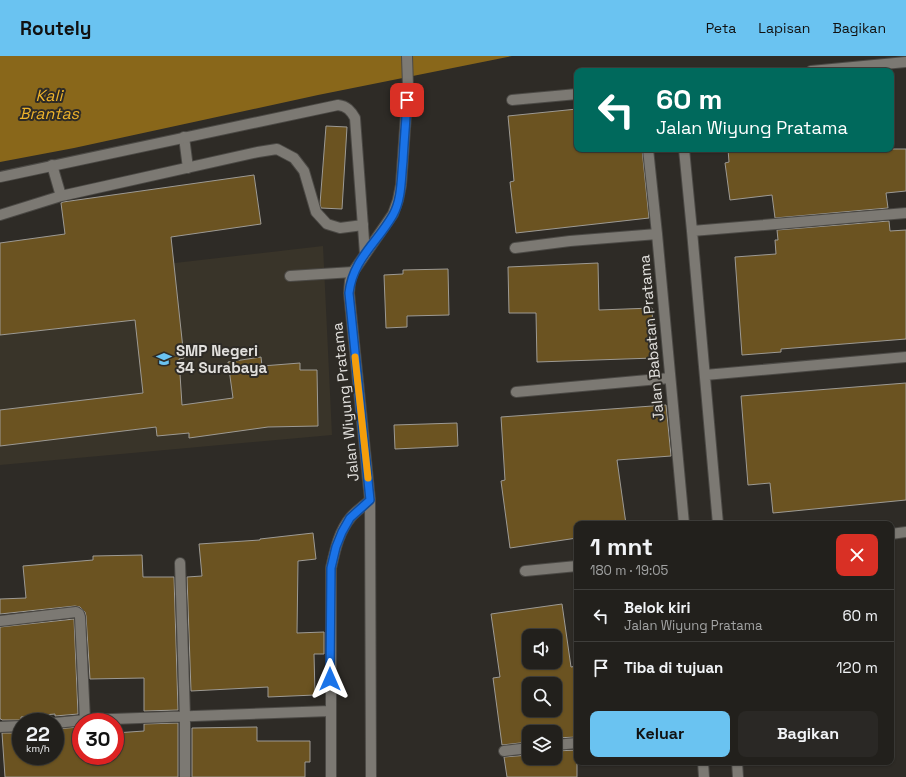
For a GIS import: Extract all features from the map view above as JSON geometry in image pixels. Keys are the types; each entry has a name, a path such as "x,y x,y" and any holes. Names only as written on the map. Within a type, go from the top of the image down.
{"street":[{"name":"Jalan Wiyung Pratama","path":"371,777 370,500 349,293 350,281 353,272 393,214 398,200 401,185 408,86 407,56"},
{"path":"843,68 906,62"},
{"path":"512,100 574,94"},
{"path":"0,177 184,137 343,105 355,118 364,254"},
{"path":"184,137 188,168"},
{"path":"0,215 61,196 277,149 294,158 304,171 316,212 327,224 340,228 363,226"},
{"name":"Jalan Babatan Pratama","path":"648,152 684,521"},
{"path":"684,152 718,521"},
{"path":"52,165 61,196"},
{"path":"692,231 906,213"},
{"path":"515,248 570,241 657,234"},
{"path":"290,276 353,272"},
{"path":"705,375 906,357"},
{"path":"516,392 670,378"},
{"path":"331,777 331,568 336,547 350,518 370,500"},
{"path":"894,534 906,532"},
{"path":"180,563 185,717 185,777"},
{"path":"525,571 574,566"},
{"path":"0,621 76,612 79,614 85,713"},
{"path":"124,719 330,711"},
{"path":"0,727 12,726"},
{"path":"562,744 574,742"},
{"path":"504,751 522,749"},
{"path":"703,765 704,777"},
{"path":"737,765 738,777"}],"shaded area":[{"name":"SMP Negeri 34 Surabaya","path":"323,246 332,435 0,465 0,283"}],"water":[{"name":"Kali Brantas","path":"0,56 512,56 318,95 74,148 0,162"}],"building":[{"path":"574,109 574,152 642,152 649,218 516,233 510,182 514,181 508,116"},
{"path":"326,126 347,127 342,209 321,208 320,204"},
{"path":"894,149 906,149 906,191 886,193 888,208 775,218 772,195 730,200 725,163 729,162 728,152 894,152"},
{"path":"254,175 261,224 171,237 184,358 179,359 182,405 233,398 228,362 261,357 262,366 300,363 300,370 317,370 318,426 268,427 189,438 189,433 157,436 156,427 0,446 0,410 143,393 135,320 0,335 0,243 65,234 61,203 63,202"},
{"path":"889,221 890,231 906,230 906,339 781,349 781,352 742,355 735,257 776,254 775,240 778,240 777,230"},
{"path":"598,263 599,310 652,308 654,358 537,362 536,313 509,313 508,267"},
{"path":"448,269 449,315 407,316 407,327 386,328 384,275 403,274 403,270"},
{"path":"906,383 906,500 773,513 770,483 748,485 741,396"},
{"path":"666,405 671,456 617,460 626,521 574,521 574,538 510,548 501,481 505,480 501,417"},
{"path":"457,423 458,446 395,449 394,425"},
{"path":"313,533 316,559 298,561 297,633 324,632 324,654 314,654 315,695 268,697 268,687 191,691 187,577 202,576 199,544 260,540"},
{"path":"142,555 143,577 174,577 178,710 144,711 144,678 90,679 86,616 85,612 80,607 75,606 0,614 0,599 26,598 23,566 93,560 93,556"},
{"path":"562,604 571,667 574,666 574,737 562,738 562,725 522,725 522,743 502,745 493,678 500,677 491,614"},
{"path":"74,619 78,713 64,715 64,713 12,713 12,720 0,719 0,627"},
{"path":"178,723 178,777 5,777 2,733 12,733 12,765 64,765 64,728 72,728 72,765 124,765 124,732 144,731 144,724"},
{"path":"257,727 257,741 310,741 310,762 305,762 305,777 192,777 192,728"},
{"path":"574,750 574,765 577,765 577,777 507,777 504,757 522,756 522,765 562,765 562,751"}],"slow traffic":[{"path":"355,357 368,478"}],"place":[{"name":"SMP Negeri 34 Surabaya","path":"164,359"}],"route":[{"path":"330,679 331,568 336,547 350,518 370,500 349,293 350,281 353,272 364,254 393,214 398,200 401,185 407,100"}]}
